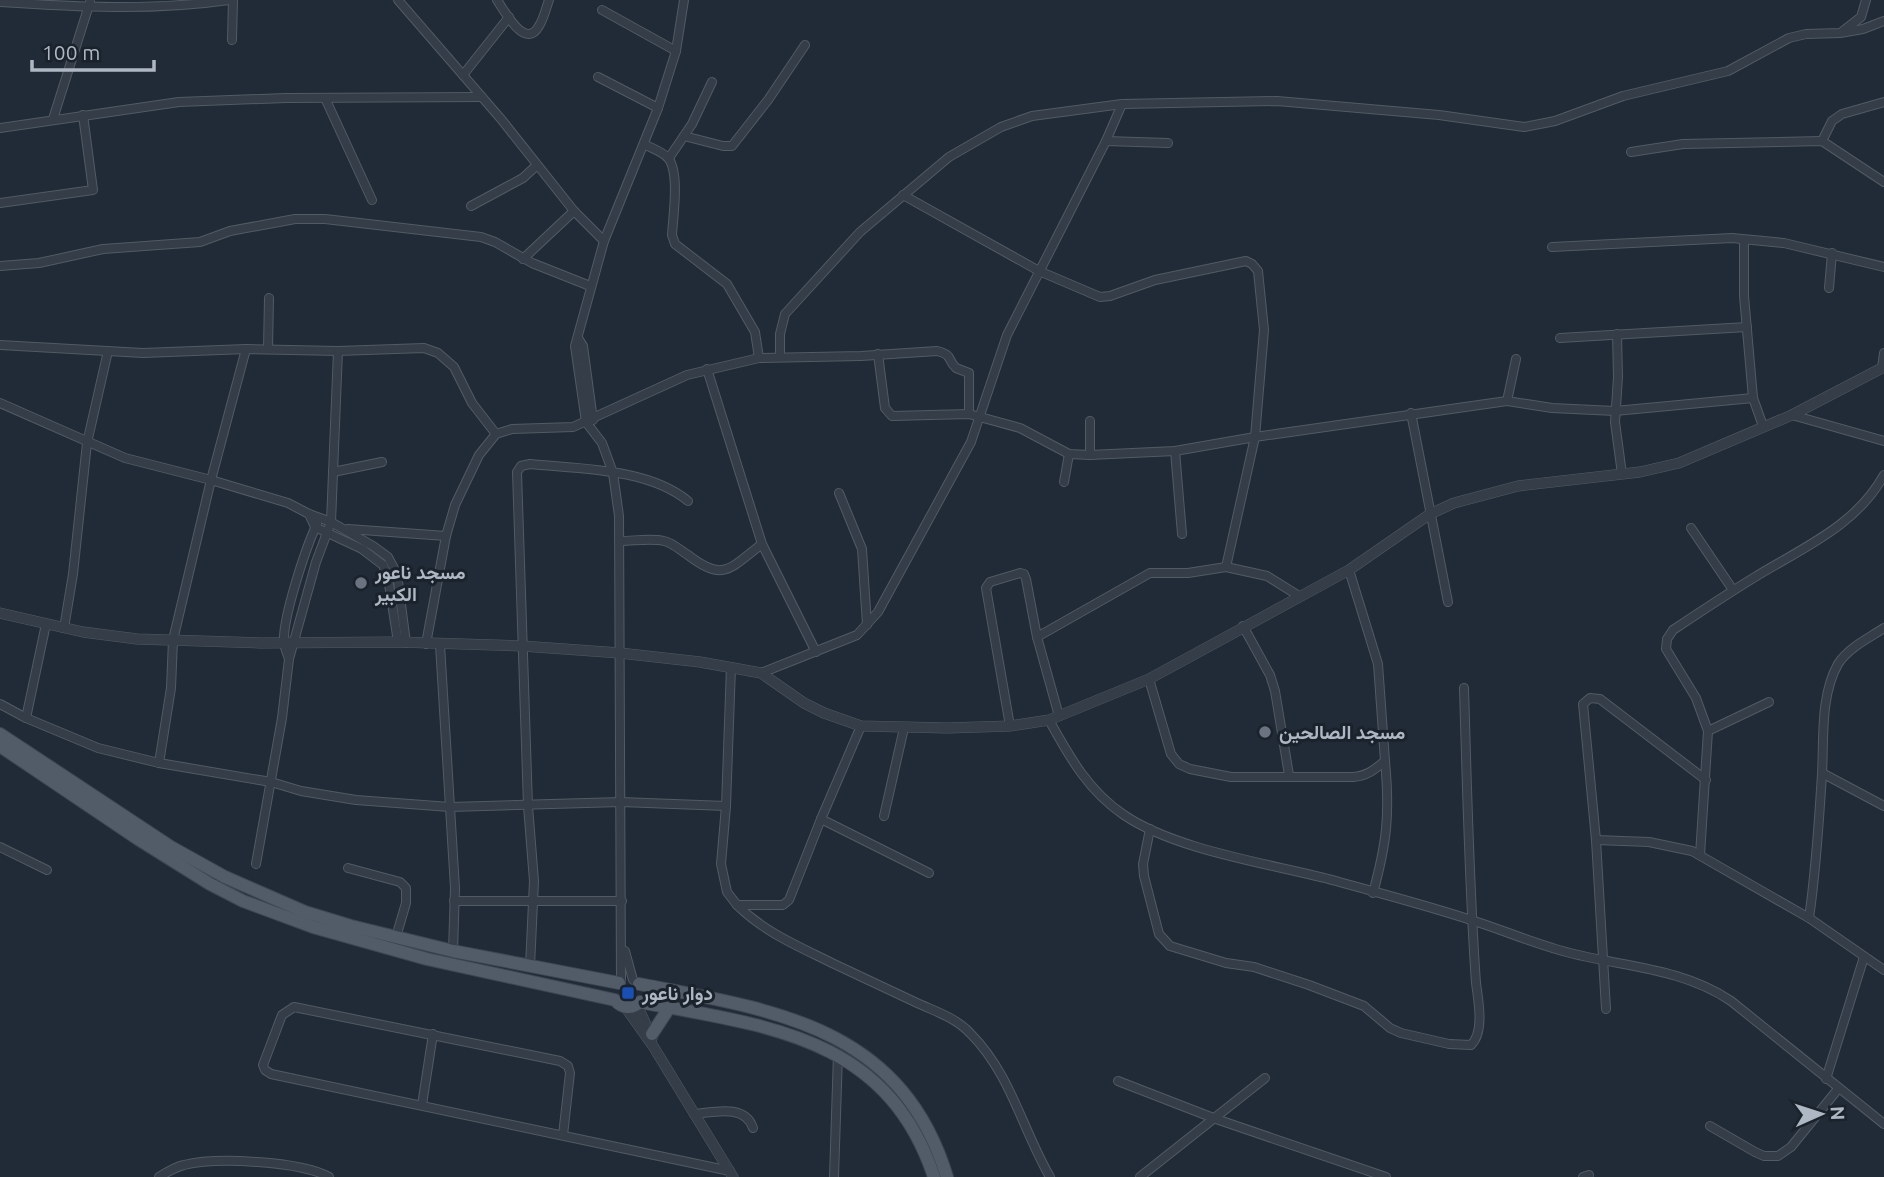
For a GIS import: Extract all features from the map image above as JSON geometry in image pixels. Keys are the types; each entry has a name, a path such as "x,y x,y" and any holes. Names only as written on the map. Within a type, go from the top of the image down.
{"main road":[{"path":"0,734 172,847 225,877 305,912 453,951 742,1004 819,1028 851,1046 886,1074 915,1108 937,1149 947,1177"},
{"path":"0,746 210,884 243,901 313,927 427,959 629,1004 669,1008 772,1028 838,1054 865,1074 893,1104 917,1137 934,1177"},
{"path":"628,982 614,991 629,1004"},
{"path":"628,982 642,997 629,1004"},
{"path":"652,1040 669,1008"}],"street":[{"path":"0,2 90,3 155,8 231,0 232,40"},
{"path":"398,0 482,97 574,211 604,241"},
{"path":"497,0 520,32 533,33 540,26 549,0"},
{"path":"628,982 622,941 621,541 613,473 590,420 575,346 604,241 658,108 676,51 684,0"},
{"path":"1840,33 1861,17 1866,0"},
{"path":"53,119 90,3"},
{"path":"602,10 676,51"},
{"path":"463,75 509,17"},
{"path":"780,357 781,327 789,309 860,232 949,157 1001,128 1032,116 1122,104 1277,102 1418,113 1524,127 1555,121 1623,96 1728,71 1789,38 1863,29 1884,20"},
{"path":"684,136 726,147 732,146 805,46"},
{"path":"598,77 658,108"},
{"path":"668,158 699,111 712,82"},
{"path":"0,128 179,102 482,97"},
{"path":"326,98 372,200"},
{"path":"1822,141 1832,121 1842,114 1884,102"},
{"path":"761,673 857,635 878,612 971,442 1007,335 1106,141 1122,104"},
{"path":"0,203 93,190 83,115"},
{"path":"1106,141 1168,143"},
{"path":"1631,152 1683,144 1822,141 1884,182"},
{"path":"644,144 668,158 675,178 673,240 684,253 727,284 755,332 759,358"},
{"path":"471,206 523,178 537,165"},
{"path":"902,195 1039,271 1100,297 1180,274 1246,261 1252,264 1258,271 1264,330 1255,437 1226,568"},
{"path":"523,258 574,211"},
{"path":"0,265 38,263 103,249 200,242 277,221 309,219 481,237 590,286"},
{"path":"1552,247 1716,238 1784,243 1884,267"},
{"path":"1744,240 1744,296 1753,398 1763,426"},
{"path":"1829,288 1832,253"},
{"path":"268,349 269,298"},
{"path":"1560,338 1747,327"},
{"path":"1617,334 1615,411 1622,474"},
{"path":"0,345 169,352 246,349 338,351 415,347 438,353 454,367 472,403 496,434"},
{"path":"159,763 172,688 173,640 246,349"},
{"path":"64,628 75,562 87,443 108,351"},
{"path":"290,642 331,522 338,351"},
{"path":"426,644 446,536 462,489 485,446 496,434 512,429 564,429 590,420 668,383 707,369 759,358 780,357 937,351 946,353 956,368 968,373 969,414"},
{"path":"0,613 111,637 522,646 620,653 761,673 804,703 861,726 1010,726 1049,720 1149,679 1349,570 1430,514 1454,503 1498,490 1660,469 1679,463 1792,415 1883,367 1884,353"},
{"path":"878,354 887,412 892,416 969,414 1020,429 1069,454 1175,451 1412,413 1507,401 1552,408 1615,411 1753,398"},
{"path":"1507,401 1516,359"},
{"path":"707,369 762,544 816,652"},
{"path":"0,403 125,458 276,499 331,522 383,552 395,567 400,589 402,643"},
{"path":"1412,413 1448,602"},
{"path":"1792,415 1884,441"},
{"path":"1090,421 1090,455"},
{"path":"1175,451 1182,534"},
{"path":"1064,482 1069,454"},
{"path":"334,472 382,462"},
{"path":"530,966 534,881 528,806 516,486 519,468 530,464 613,473 666,485 688,501"},
{"path":"1700,855 1708,732 1696,698 1665,649 1667,639 1673,630 1732,590 1842,525 1865,505 1884,475"},
{"path":"838,493 862,549 867,625"},
{"path":"256,864 289,659 295,589 315,527 320,517 331,508"},
{"path":"309,514 315,527 362,549 383,565 402,643"},
{"path":"342,528 446,536"},
{"path":"1691,528 1732,590"},
{"path":"621,541 664,541 676,546 703,567 720,572 762,544"},
{"path":"1037,637 1150,572 1188,573 1226,568 1267,576 1299,596"},
{"path":"1349,570 1378,664 1388,827 1373,893"},
{"path":"1010,726 991,622 987,584 1020,573 1024,574 1037,637 1059,716"},
{"path":"26,718 46,624"},
{"path":"1243,626 1272,683 1289,775"},
{"path":"1809,918 1825,714 1834,674 1839,662 1849,652 1884,628"},
{"path":"440,645 454,901 453,951"},
{"path":"730,667 722,874 727,892 751,919 785,941 945,1016 970,1032 1009,1086 1050,1177"},
{"path":"1149,679 1171,754 1179,764 1190,769 1231,777 1363,776 1385,761"},
{"path":"1150,829 1143,864 1144,876 1159,934 1170,946 1226,964 1254,967 1364,1006 1390,1028 1401,1033 1462,1046 1471,1045 1475,1041 1478,1017 1464,688"},
{"path":"1606,1009 1596,840 1581,708 1590,698 1600,699 1706,780"},
{"path":"1708,732 1769,702"},
{"path":"0,704 82,742 159,763 356,800 450,807 621,802 726,806"},
{"path":"1049,720 1088,783 1122,814 1150,829 1205,848 1472,920 1560,951 1672,974 1706,986 1731,1001 1884,1125"},
{"path":"737,905 787,903 861,726"},
{"path":"884,816 904,728"},
{"path":"1822,774 1884,806"},
{"path":"821,819 929,873"},
{"path":"1596,840 1685,848 1809,918 1884,970"},
{"path":"0,848 47,870"},
{"path":"348,868 400,882 406,888 406,903 396,937"},
{"path":"454,901 622,901"},
{"path":"1826,1079 1864,957"},
{"path":"629,1004 732,1174"},
{"path":"564,1135 570,1073 568,1066 560,1061 294,1007 282,1015 263,1065 271,1074 564,1135 732,1174"},
{"path":"422,1105 433,1034"},
{"path":"834,1177 838,1054"},
{"path":"1140,1177 1151,1174 1265,1078"},
{"path":"1118,1082 1385,1177"},
{"path":"1710,1126 1764,1156 1778,1156 1791,1147 1838,1089"},
{"path":"694,1114 733,1111 750,1119 753,1128"},
{"path":"159,1177 180,1165 223,1161 303,1168 329,1177"}],"place":[{"name":"مسجد ناعور الكبير","path":"361,583"},
{"name":"مسجد الصالحين","path":"1265,732"},
{"name":"دوار ناعور","path":"628,993"}]}
